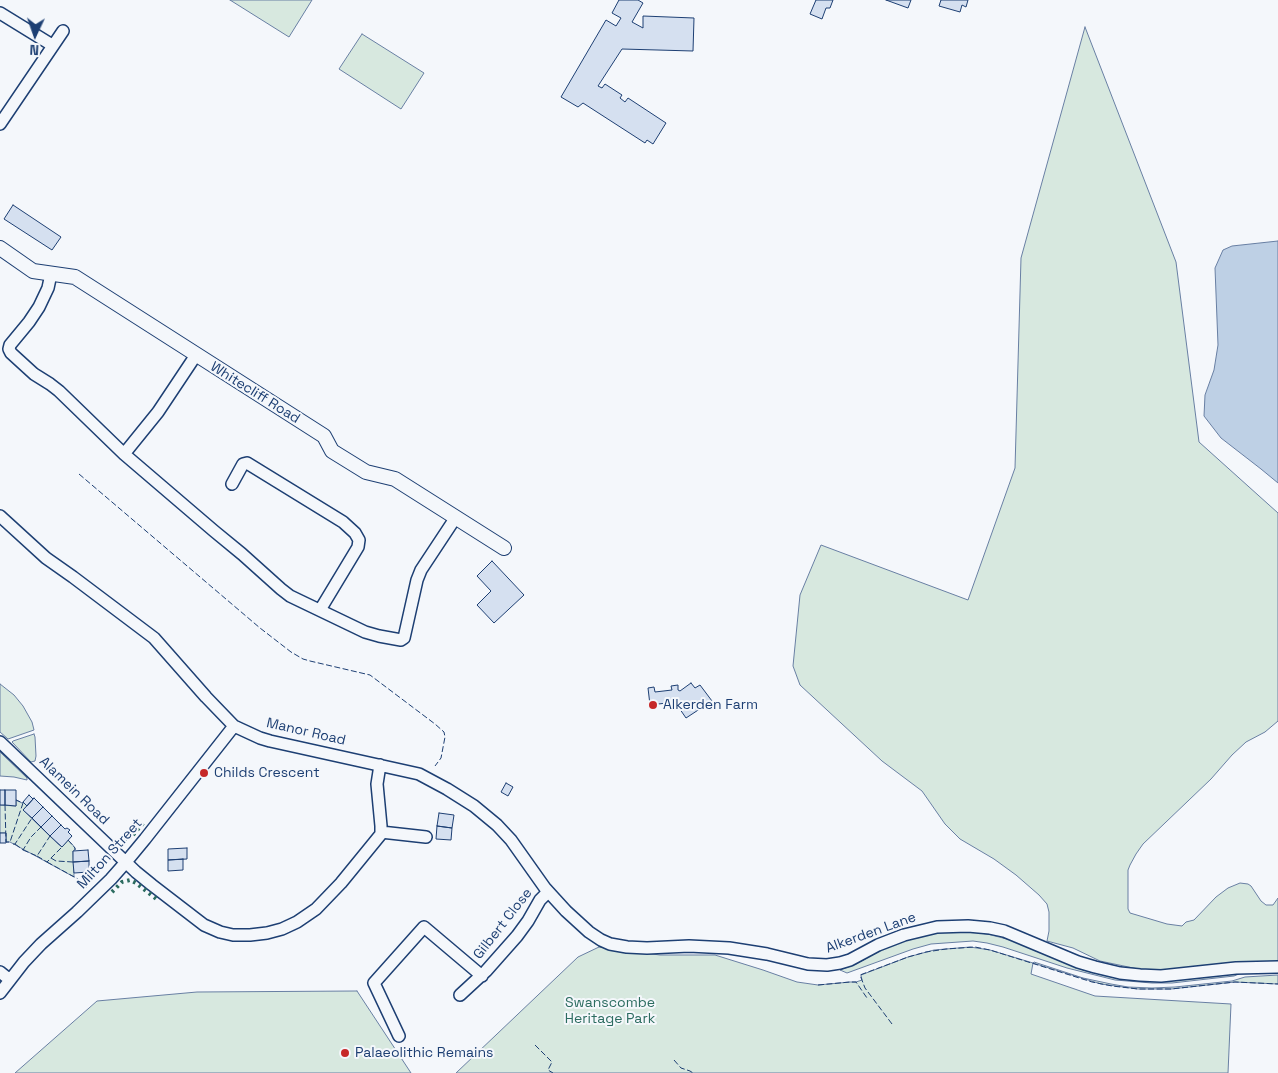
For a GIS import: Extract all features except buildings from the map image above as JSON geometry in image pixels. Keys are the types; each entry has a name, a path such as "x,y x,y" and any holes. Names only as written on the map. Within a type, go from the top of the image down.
{"street":[{"path":"0,13 52,45"},
{"path":"0,124 63,31"},
{"name":"Whitecliff Road","path":"0,248 33,271 75,277 324,436 332,451 366,472 395,479 504,548"},
{"path":"52,274 44,298 29,322 10,345 10,351 13,356 34,374 59,391 124,454 290,596 365,632 402,640 416,580 456,518"},
{"path":"124,454 158,412 196,355"},
{"path":"232,484 244,464 247,463 343,522 355,532 359,540 358,546 320,610"},
{"name":"Manor Road","path":"0,516 46,558 154,638 234,726 270,741 419,774 448,789 497,825 511,840 548,892"},
{"name":"Milton Street","path":"0,993 41,944 77,912 126,862 234,726"},
{"name":"Alamein Road","path":"0,742 126,862"},
{"path":"126,862 152,885 210,928 230,934 261,934 282,929 311,914 322,904 380,836 376,784 380,765"},
{"path":"381,832 426,837"},
{"name":"Alkerden Lane","path":"548,892 589,932 610,944 627,947 720,947 827,966 850,960 904,935 945,926 968,926 1004,931 1083,964 1126,974 1152,976 1278,967"},
{"name":"Gilbert Close","path":"460,995 482,976 517,936 539,902 548,892"},
{"path":"399,1036 374,983 424,927 482,976"},
{"path":"0,972 10,980"}],"green space":[{"path":"230,0 312,0 289,37"},
{"path":"1085,27 1176,262 1199,442 1278,513 1278,721 1265,732 1246,742 1211,779 1143,844 1128,870 1128,909 1130,913 1167,924 1182,926 1186,922 1194,920 1216,897 1228,888 1240,883 1248,884 1266,905 1273,905 1278,898 1278,964 1164,971 1138,969 1100,961 1073,948 1047,941 1049,912 1047,904 1039,895 994,859 960,839 945,824 922,791 882,761 800,685 793,666 800,595 821,545 968,600 1015,468 1021,258"},
{"path":"362,34 424,73 401,109 339,69"},
{"path":"0,684 14,695 23,706 32,722 34,730 8,739 0,732"},
{"path":"34,734 36,756 35,761 31,762 12,742"},
{"path":"0,752 27,778 27,780 0,776"},
{"path":"16,800 23,802 27,806 23,810 58,844 62,847 68,840 72,844 75,848 73,851 74,877 10,842 6,842 6,833 0,833 0,805 16,806"},
{"path":"966,931 1011,940 1083,970 1119,978 1239,974 1172,983 1115,980 1067,968 1003,947 973,941 931,944 847,973 840,970 904,940 937,932"},
{"name":"Swanscombe Heritage Park","path":"599,947 660,955 715,955 797,982 818,985 856,982 862,980 861,975 908,957 934,950 970,947 990,950 1033,963 1031,974 1095,996 1231,1004 1228,1073 456,1073 578,957"},
{"path":"1033,963 1083,978 1128,987 1175,987 1232,981 1245,977 1278,975 1278,984 1235,982 1171,989 1138,989 1101,984"},
{"path":"357,991 411,1073 15,1073 97,1001 197,992"}],"water":[{"path":"1278,241 1278,483 1221,438 1204,416 1205,395 1214,370 1218,345 1215,268 1223,250 1232,246"}],"hedge":[{"path":"133,835 145,821"},
{"path":"124,840 131,837"},
{"path":"112,892 122,882 130,880 159,901"}],"fence":[{"path":"79,474 260,628 291,652 303,659 370,675 435,724 444,732 445,737 441,758 435,766"},
{"path":"5,805 6,842 10,842 23,803 16,800"},
{"path":"13,844 15,844 32,818"},
{"path":"15,844 23,850 31,837 41,827"},
{"path":"23,850 37,856 50,836"},
{"path":"68,840 75,850"},
{"path":"37,856 47,862 62,847"},
{"path":"51,858 56,861 73,862"},
{"path":"47,862 78,879 87,888"},
{"path":"892,1024 865,988 860,975 908,957 946,949 975,947 990,950 1092,982 1138,989 1171,989 1235,982 1278,984"},
{"path":"818,985 856,982 867,998"},
{"path":"535,1045 552,1062 548,1070 553,1073"},
{"path":"674,1060 681,1068 693,1073"}],"place":[{"name":"Alkerden Farm","path":"653,705"},
{"name":"Childs Crescent","path":"204,773"},
{"name":"Palaeolithic Remains","path":"345,1053"}]}
